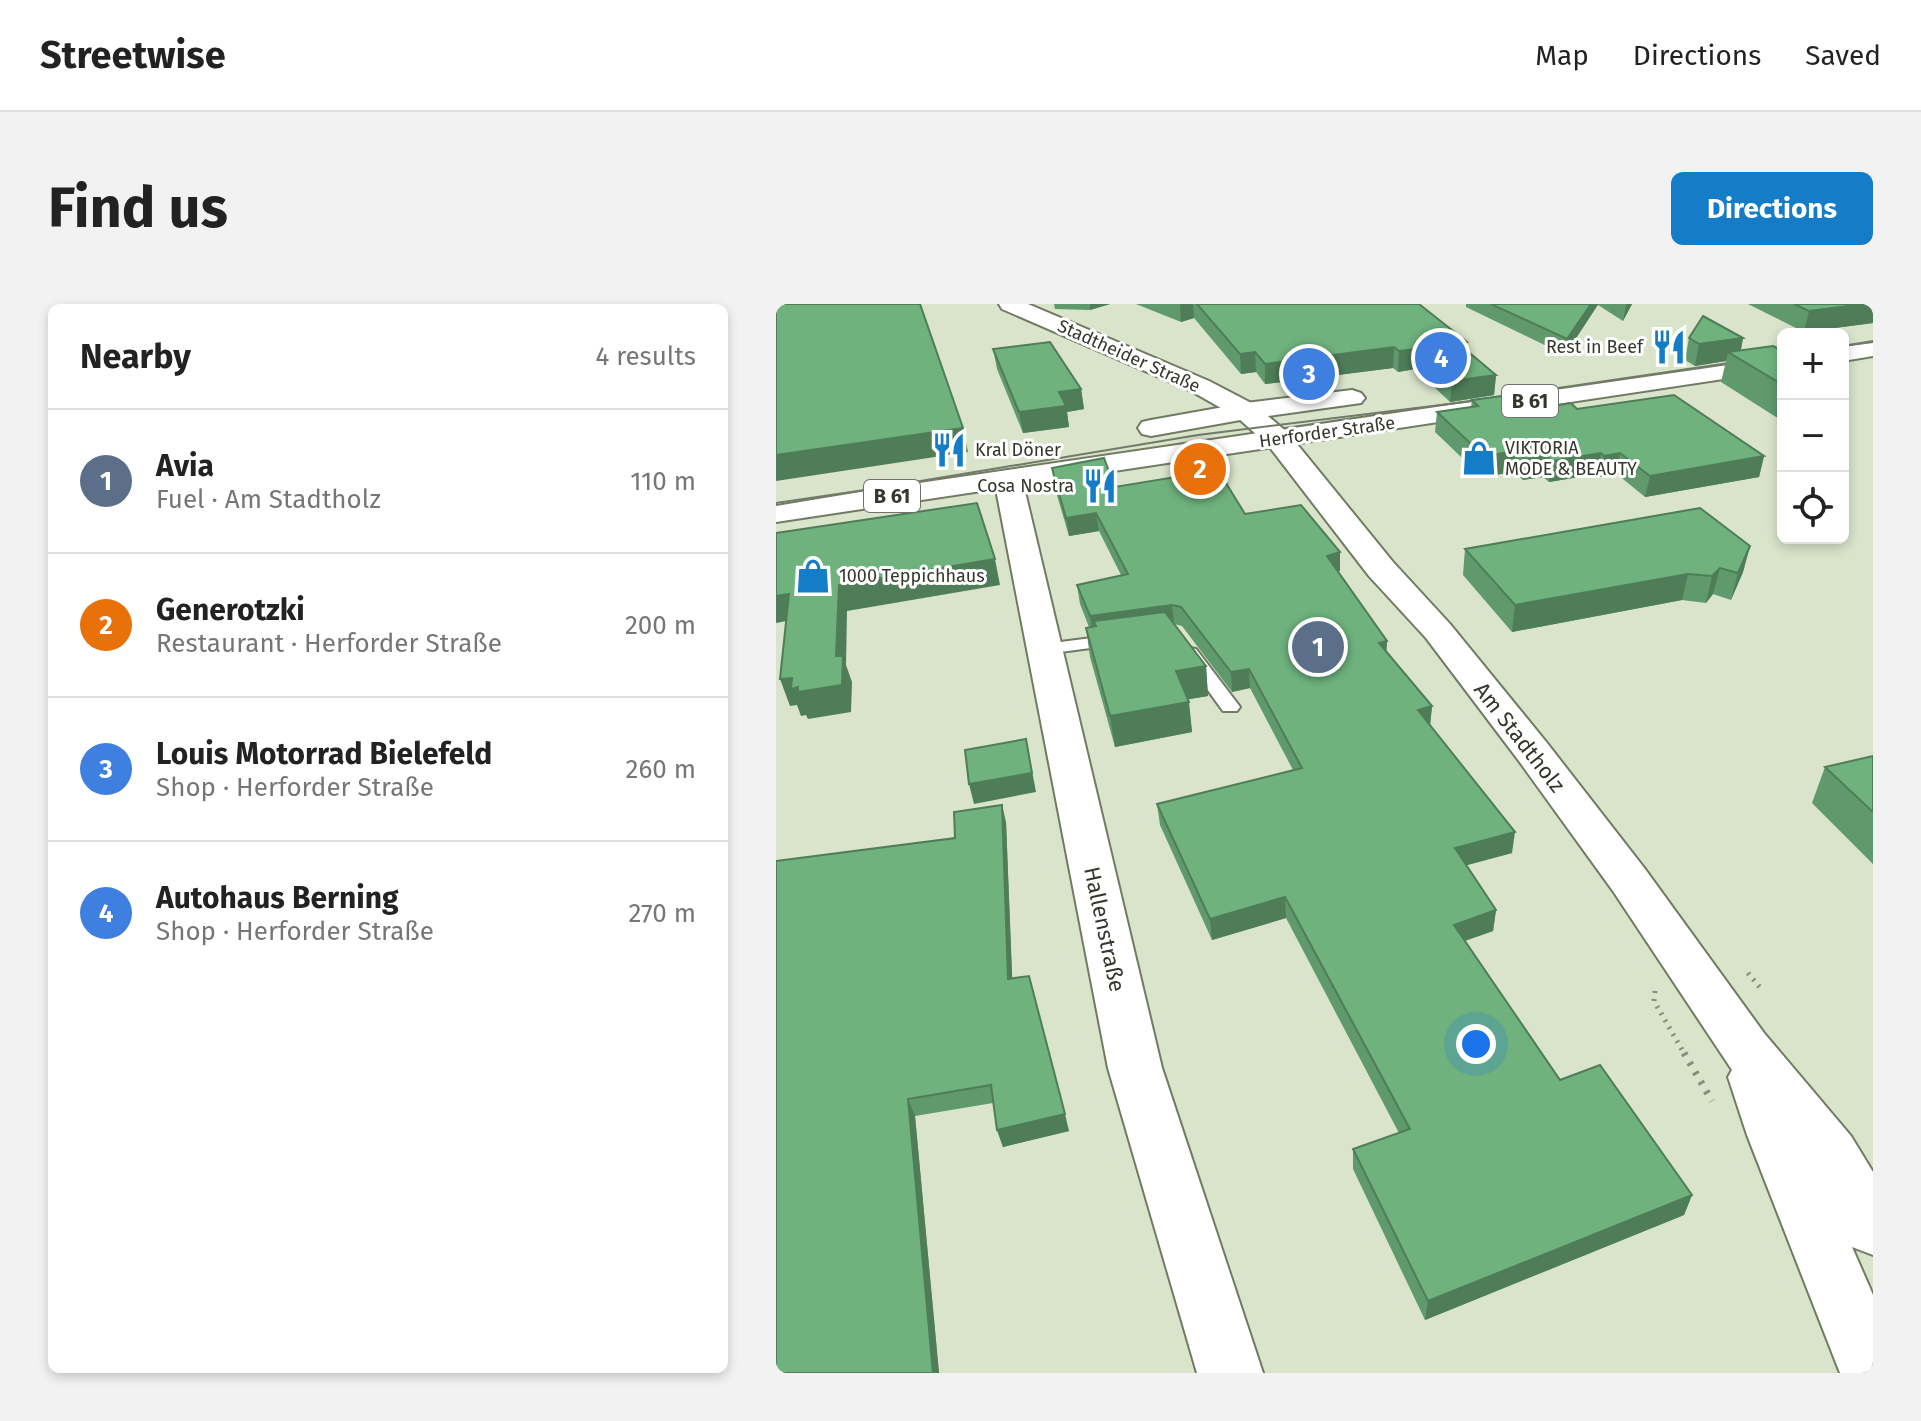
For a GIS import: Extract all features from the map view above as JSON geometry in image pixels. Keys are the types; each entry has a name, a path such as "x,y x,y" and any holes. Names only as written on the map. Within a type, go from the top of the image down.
{"street":[{"name":"Stadtheider Straße","path":"1010,304 1200,386 1246,411 1278,439"},
{"path":"1849,335 1873,332"},
{"name":"B 61","path":"1495,381 1777,346"},
{"path":"1849,353 1873,349"},
{"name":"Herforder Straße","path":"776,513 1777,364"},
{"name":"Herforder Straße","path":"1118,434 1246,411 1376,395"},
{"name":"Am Stadtholz","path":"1278,439 1381,569 1438,631 1533,752 1694,971 1745,1048 1831,1154 1873,1227"},
{"name":"B 61","path":"776,491 1075,442"},
{"name":"Hallenstraße","path":"1008,479 1135,1068 1230,1373"},
{"name":"Am Stadtholz","path":"1745,1048 1775,1135 1873,1372"}],"lane":[{"path":"1174,632 1230,707"},
{"path":"1045,649 1131,637"}],"building":[{"path":"776,304 920,304 963,428 776,455"},
{"path":"1197,304 1419,304 1467,342 1459,344 1496,375 1452,381 1416,349 1399,351 1394,347 1265,364 1255,352 1240,354"},
{"path":"1491,304 1591,304 1567,339"},
{"path":"1794,304 1864,304 1809,311"},
{"path":"1703,316 1743,338 1699,344 1689,338"},
{"path":"1050,342 1081,389 1059,392 1066,406 1019,412 993,349"},
{"path":"1777,348 1777,381 1728,352"},
{"path":"1517,394 1534,409 1571,403 1577,409 1674,395 1764,456 1650,476 1620,453 1552,461 1546,456 1525,459 1516,451 1484,456 1437,412 1478,406 1472,400"},
{"path":"1104,458 1115,487 1218,470 1245,514 1301,505 1340,552 1327,556 1387,641 1379,643 1432,706 1418,710 1515,832 1455,848 1496,910 1454,925 1560,1080 1600,1065 1692,1195 1428,1301 1353,1149 1410,1129 1285,897 1210,919 1157,804 1302,768 1249,669 1231,672 1181,607 1172,605 1090,616 1077,585 1128,574 1096,513 1066,518 1052,468"},
{"path":"977,503 995,559 839,585 836,656 843,656 842,685 798,692 798,687 791,689 792,678 780,679 789,594 776,596 776,533"},
{"path":"1700,508 1750,546 1738,573 1720,568 1712,576 1688,574 1515,605 1465,549"},
{"path":"1165,612 1206,666 1176,671 1189,702 1110,716 1086,628 1096,626 1094,621"},
{"path":"1026,739 1032,773 969,784 965,750"},
{"path":"1873,756 1873,812 1825,767"},
{"path":"1002,805 1008,979 1029,976 1065,1114 997,1130 991,1085 908,1099 933,1373 776,1373 776,861 955,838 954,812"}],"tram line":[{"path":"1849,345 1873,342"},
{"path":"776,505 1198,435 1473,401 1777,357"}],"place":[{"name":"Rest in Beef","path":"1669,347"},
{"name":"Autohaus Berning","path":"1441,358"},
{"name":"Louis Motorrad Bielefeld","path":"1309,374"},
{"name":"Kral Döner","path":"949,450"},
{"name":"VIKTORIA MODE & BEAUTY","path":"1479,458"},
{"name":"Generotzki","path":"1200,469"},
{"name":"Cosa Nostra","path":"1100,486"},
{"name":"1000 Teppichhaus","path":"813,576"},
{"name":"Avia","path":"1318,647"}]}
